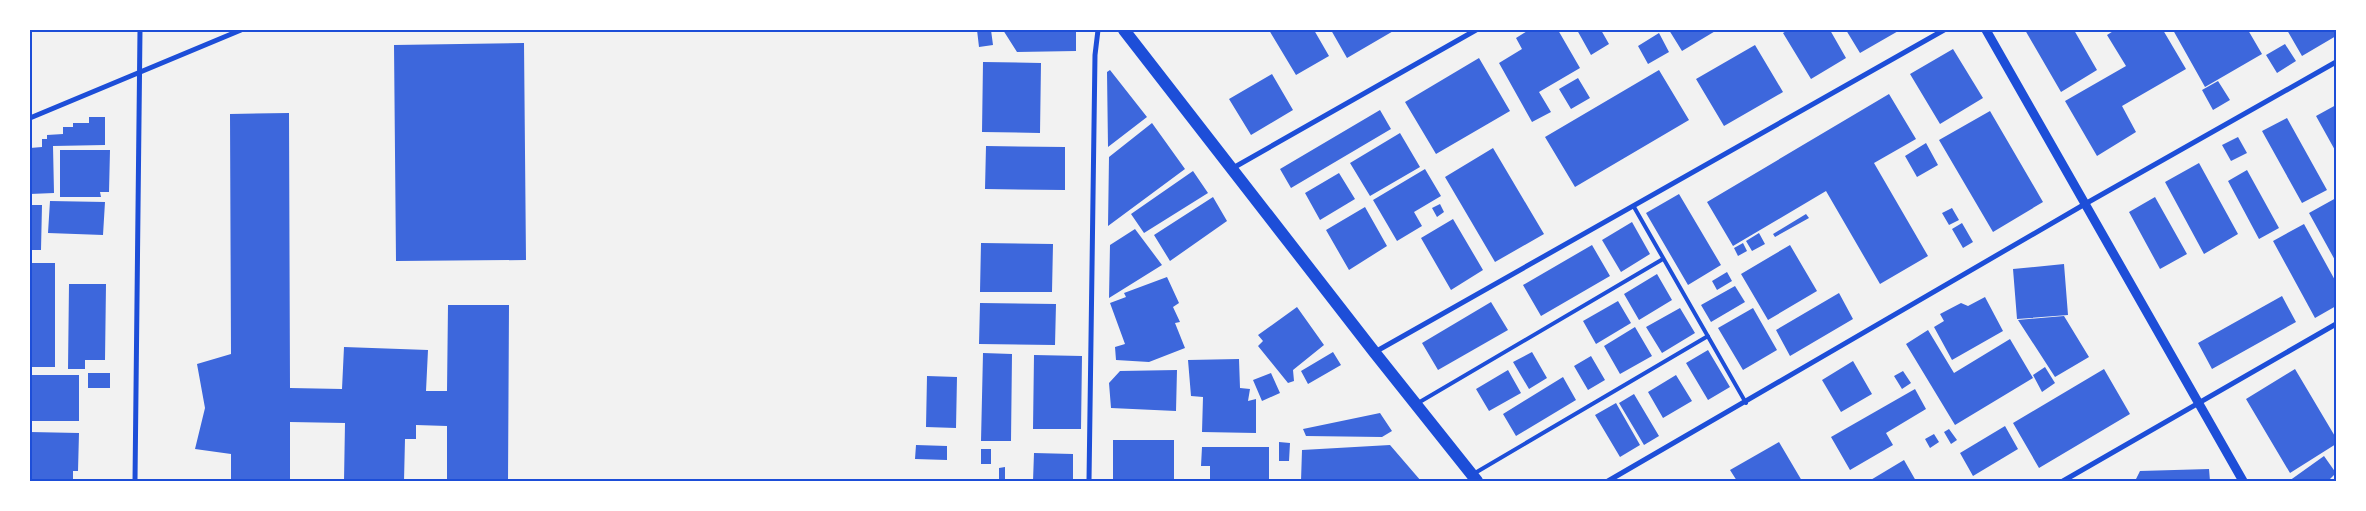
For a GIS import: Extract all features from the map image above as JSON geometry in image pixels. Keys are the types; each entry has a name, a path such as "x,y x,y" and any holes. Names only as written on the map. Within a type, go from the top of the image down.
{"main road":[{"path":"1124,30 1375,353 1475,478"}],"street":[{"path":"135,481 140,30"},
{"path":"30,118 241,30"},
{"path":"1089,481 1095,55 1098,30"},
{"path":"1232,168 1476,30"},
{"path":"1375,353 1944,30"},
{"path":"1986,30 2243,481"},
{"path":"1608,481 1746,403 2085,204 2336,62"},
{"path":"2063,481 2336,324"}],"lane":[{"path":"1634,207 1746,403"},
{"path":"1416,404 1663,259"},
{"path":"1475,478 1708,336"}],"building":[{"path":"977,30 991,30 993,45 979,47"},
{"path":"1003,30 1076,30 1076,51 1017,52"},
{"path":"1269,30 1314,30 1329,56 1296,75"},
{"path":"1331,30 1395,30 1347,58"},
{"path":"1529,30 1558,30 1580,68 1539,92 1551,112 1532,122 1499,63 1522,49 1516,38"},
{"path":"1577,30 1601,30 1609,44 1591,55"},
{"path":"1669,30 1717,30 1682,51"},
{"path":"1788,30 1830,30 1846,58 1811,79 1783,33"},
{"path":"1846,30 1900,30 1860,53"},
{"path":"2025,30 2074,30 2097,70 2061,92"},
{"path":"2115,30 2163,30 2186,69 2122,106 2136,132 2097,156 2065,101 2126,66 2107,35"},
{"path":"2173,30 2248,30 2262,54 2205,87"},
{"path":"2287,30 2336,30 2336,36 2302,56"},
{"path":"1659,33 1669,52 1648,64 1638,46"},
{"path":"524,43 526,260 396,261 394,45"},
{"path":"2285,44 2296,61 2277,73 2266,55"},
{"path":"1755,45 1783,92 1724,126 1696,79"},
{"path":"1953,49 1983,98 1940,124 1910,74"},
{"path":"1479,58 1510,111 1436,154 1405,102"},
{"path":"983,62 1041,63 1040,133 982,132"},
{"path":"1110,70 1147,117 1108,147 1107,72"},
{"path":"1659,70 1689,120 1575,187 1545,137"},
{"path":"1272,74 1293,110 1251,135 1229,99"},
{"path":"1578,78 1590,98 1571,109 1559,89"},
{"path":"2218,81 2230,100 2213,110 2202,90"},
{"path":"1889,94 1916,139 1874,163 1928,256 1880,284 1826,191 1733,246 1707,202"},
{"path":"2336,105 2336,152 2316,116"},
{"path":"1380,110 1391,129 1291,188 1280,169"},
{"path":"1990,111 2043,202 1993,232 1939,140"},
{"path":"289,113 290,388 342,389 344,347 428,350 426,391 447,391 448,305 509,305 508,481 447,481 447,426 416,425 416,439 405,439 404,481 344,481 345,423 290,422 290,481 231,481 231,454 195,449 205,408 197,364 231,354 230,114"},
{"path":"89,117 105,117 105,145 53,146 54,193 30,194 30,148 42,147 42,139 47,139 47,135 63,134 63,127 73,127 73,123 89,123"},
{"path":"2287,118 2327,190 2302,203 2262,131"},
{"path":"1152,123 1185,169 1108,226 1109,157"},
{"path":"1400,133 1420,167 1370,196 1350,163"},
{"path":"2238,137 2247,153 2231,161 2222,145"},
{"path":"1926,143 1938,165 1917,177 1905,156"},
{"path":"986,146 1065,147 1065,190 985,189"},
{"path":"1493,148 1544,234 1495,262 1445,177"},
{"path":"60,150 110,150 109,192 100,192 101,197 60,197"},
{"path":"2199,163 2238,234 2204,254 2165,182"},
{"path":"1425,169 1441,196 1414,212 1422,226 1397,241 1373,200"},
{"path":"2247,170 2279,228 2259,239 2228,181"},
{"path":"1193,171 1208,193 1144,233 1131,214"},
{"path":"1339,173 1355,199 1320,220 1305,193"},
{"path":"1679,194 1721,265 1688,285 1646,213"},
{"path":"1213,197 1227,221 1170,261 1154,235"},
{"path":"2155,197 2187,254 2160,269 2129,212"},
{"path":"2336,198 2336,262 2309,213"},
{"path":"50,201 105,202 103,235 48,233"},
{"path":"1440,204 1444,212 1437,217 1432,208"},
{"path":"30,205 42,205 41,250 30,250"},
{"path":"1365,207 1387,246 1349,270 1326,230"},
{"path":"1952,208 1959,220 1949,225 1942,213"},
{"path":"1806,214 1809,218 1775,237 1773,234"},
{"path":"1453,219 1483,270 1451,290 1421,238"},
{"path":"1632,222 1650,254 1621,272 1602,240"},
{"path":"1962,223 1973,242 1963,248 1952,229"},
{"path":"2304,224 2336,282 2336,306 2315,318 2273,241"},
{"path":"1135,229 1162,265 1109,298 1110,245"},
{"path":"1759,233 1765,244 1752,251 1746,241"},
{"path":"981,243 1053,244 1052,292 980,292"},
{"path":"1743,243 1747,251 1738,256 1734,248"},
{"path":"1592,245 1610,276 1541,316 1523,285"},
{"path":"1790,245 1817,291 1768,320 1741,274"},
{"path":"30,263 55,263 55,367 30,367"},
{"path":"2064,264 2068,315 2017,319 2013,269"},
{"path":"1727,272 1732,281 1717,290 1712,281"},
{"path":"1657,274 1672,300 1639,320 1624,294"},
{"path":"1167,277 1179,303 1173,307 1180,322 1175,323 1185,348 1149,362 1116,360 1115,347 1125,344 1110,303 1126,297 1124,293"},
{"path":"69,284 106,284 105,360 85,360 85,369 68,369"},
{"path":"1735,286 1745,302 1711,322 1701,305"},
{"path":"1839,293 1853,319 1790,356 1776,330"},
{"path":"2282,296 2296,322 2212,369 2198,343"},
{"path":"1985,297 2003,331 1952,360 1934,327 1944,321 1940,314 1961,303 1968,306"},
{"path":"1618,301 1631,323 1596,344 1583,321"},
{"path":"1491,302 1508,330 1438,370 1422,343"},
{"path":"980,303 1056,304 1055,345 979,344"},
{"path":"1297,307 1324,345 1293,370 1294,381 1288,383 1258,346 1263,341 1258,335"},
{"path":"1680,308 1695,333 1662,353 1646,327"},
{"path":"1753,308 1777,350 1743,370 1718,328"},
{"path":"2064,316 2089,357 2055,377 2018,320"},
{"path":"1635,327 1652,356 1620,374 1604,346"},
{"path":"1928,330 1954,373 2010,339 2033,378 1955,425 1906,344"},
{"path":"1708,350 1730,387 1708,400 1686,363"},
{"path":"1333,352 1341,365 1308,384 1301,371"},
{"path":"1532,352 1547,378 1529,389 1513,362"},
{"path":"983,353 1012,354 1011,441 981,441"},
{"path":"1034,355 1082,356 1081,429 1033,429"},
{"path":"1591,356 1605,380 1588,390 1574,366"},
{"path":"1239,359 1240,388 1250,389 1248,401 1256,399 1256,433 1202,432 1203,397 1191,396 1188,360"},
{"path":"1853,361 1872,394 1841,412 1822,380"},
{"path":"2045,367 2055,383 2042,392 2033,375"},
{"path":"2104,369 2130,414 2039,468 2013,423"},
{"path":"2295,369 2336,438 2336,444 2290,473 2246,399"},
{"path":"1177,370 1176,411 1111,408 1109,383 1120,371"},
{"path":"1508,370 1521,393 1489,411 1476,389"},
{"path":"1903,371 1911,383 1902,389 1894,376"},
{"path":"88,373 110,373 110,388 88,388"},
{"path":"1271,373 1280,393 1262,401 1253,380"},
{"path":"30,375 79,375 79,421 30,421"},
{"path":"1676,375 1692,401 1663,418 1648,392"},
{"path":"927,376 957,377 956,428 926,427"},
{"path":"1563,377 1576,400 1516,436 1503,414"},
{"path":"1915,389 1926,409 1886,433 1893,445 1850,470 1831,437"},
{"path":"1634,394 1659,436 1644,445 1619,403"},
{"path":"1616,403 1640,445 1620,457 1595,415"},
{"path":"1380,413 1392,431 1382,437 1306,436 1303,429"},
{"path":"2005,426 2018,449 1973,476 1960,453"},
{"path":"1949,429 1957,440 1951,444 1944,432"},
{"path":"30,432 79,433 78,471 73,471 73,481 30,481"},
{"path":"1934,434 1939,442 1930,448 1925,439"},
{"path":"1113,440 1174,440 1174,481 1113,481"},
{"path":"1279,442 1290,443 1289,461 1279,461"},
{"path":"1779,442 1802,481 1737,481 1730,470"},
{"path":"916,445 947,446 947,460 915,459"},
{"path":"1390,445 1421,481 1301,481 1302,450"},
{"path":"1202,447 1269,447 1269,481 1210,481 1210,466 1201,466"},
{"path":"981,449 991,449 991,464 981,464"},
{"path":"1034,453 1073,454 1073,481 1033,481"},
{"path":"2324,456 2336,473 2328,481 2289,481"},
{"path":"1904,460 1916,481 1869,481"},
{"path":"1005,467 1005,481 999,481 999,468"},
{"path":"2209,469 2210,481 2135,481 2140,471"}]}
